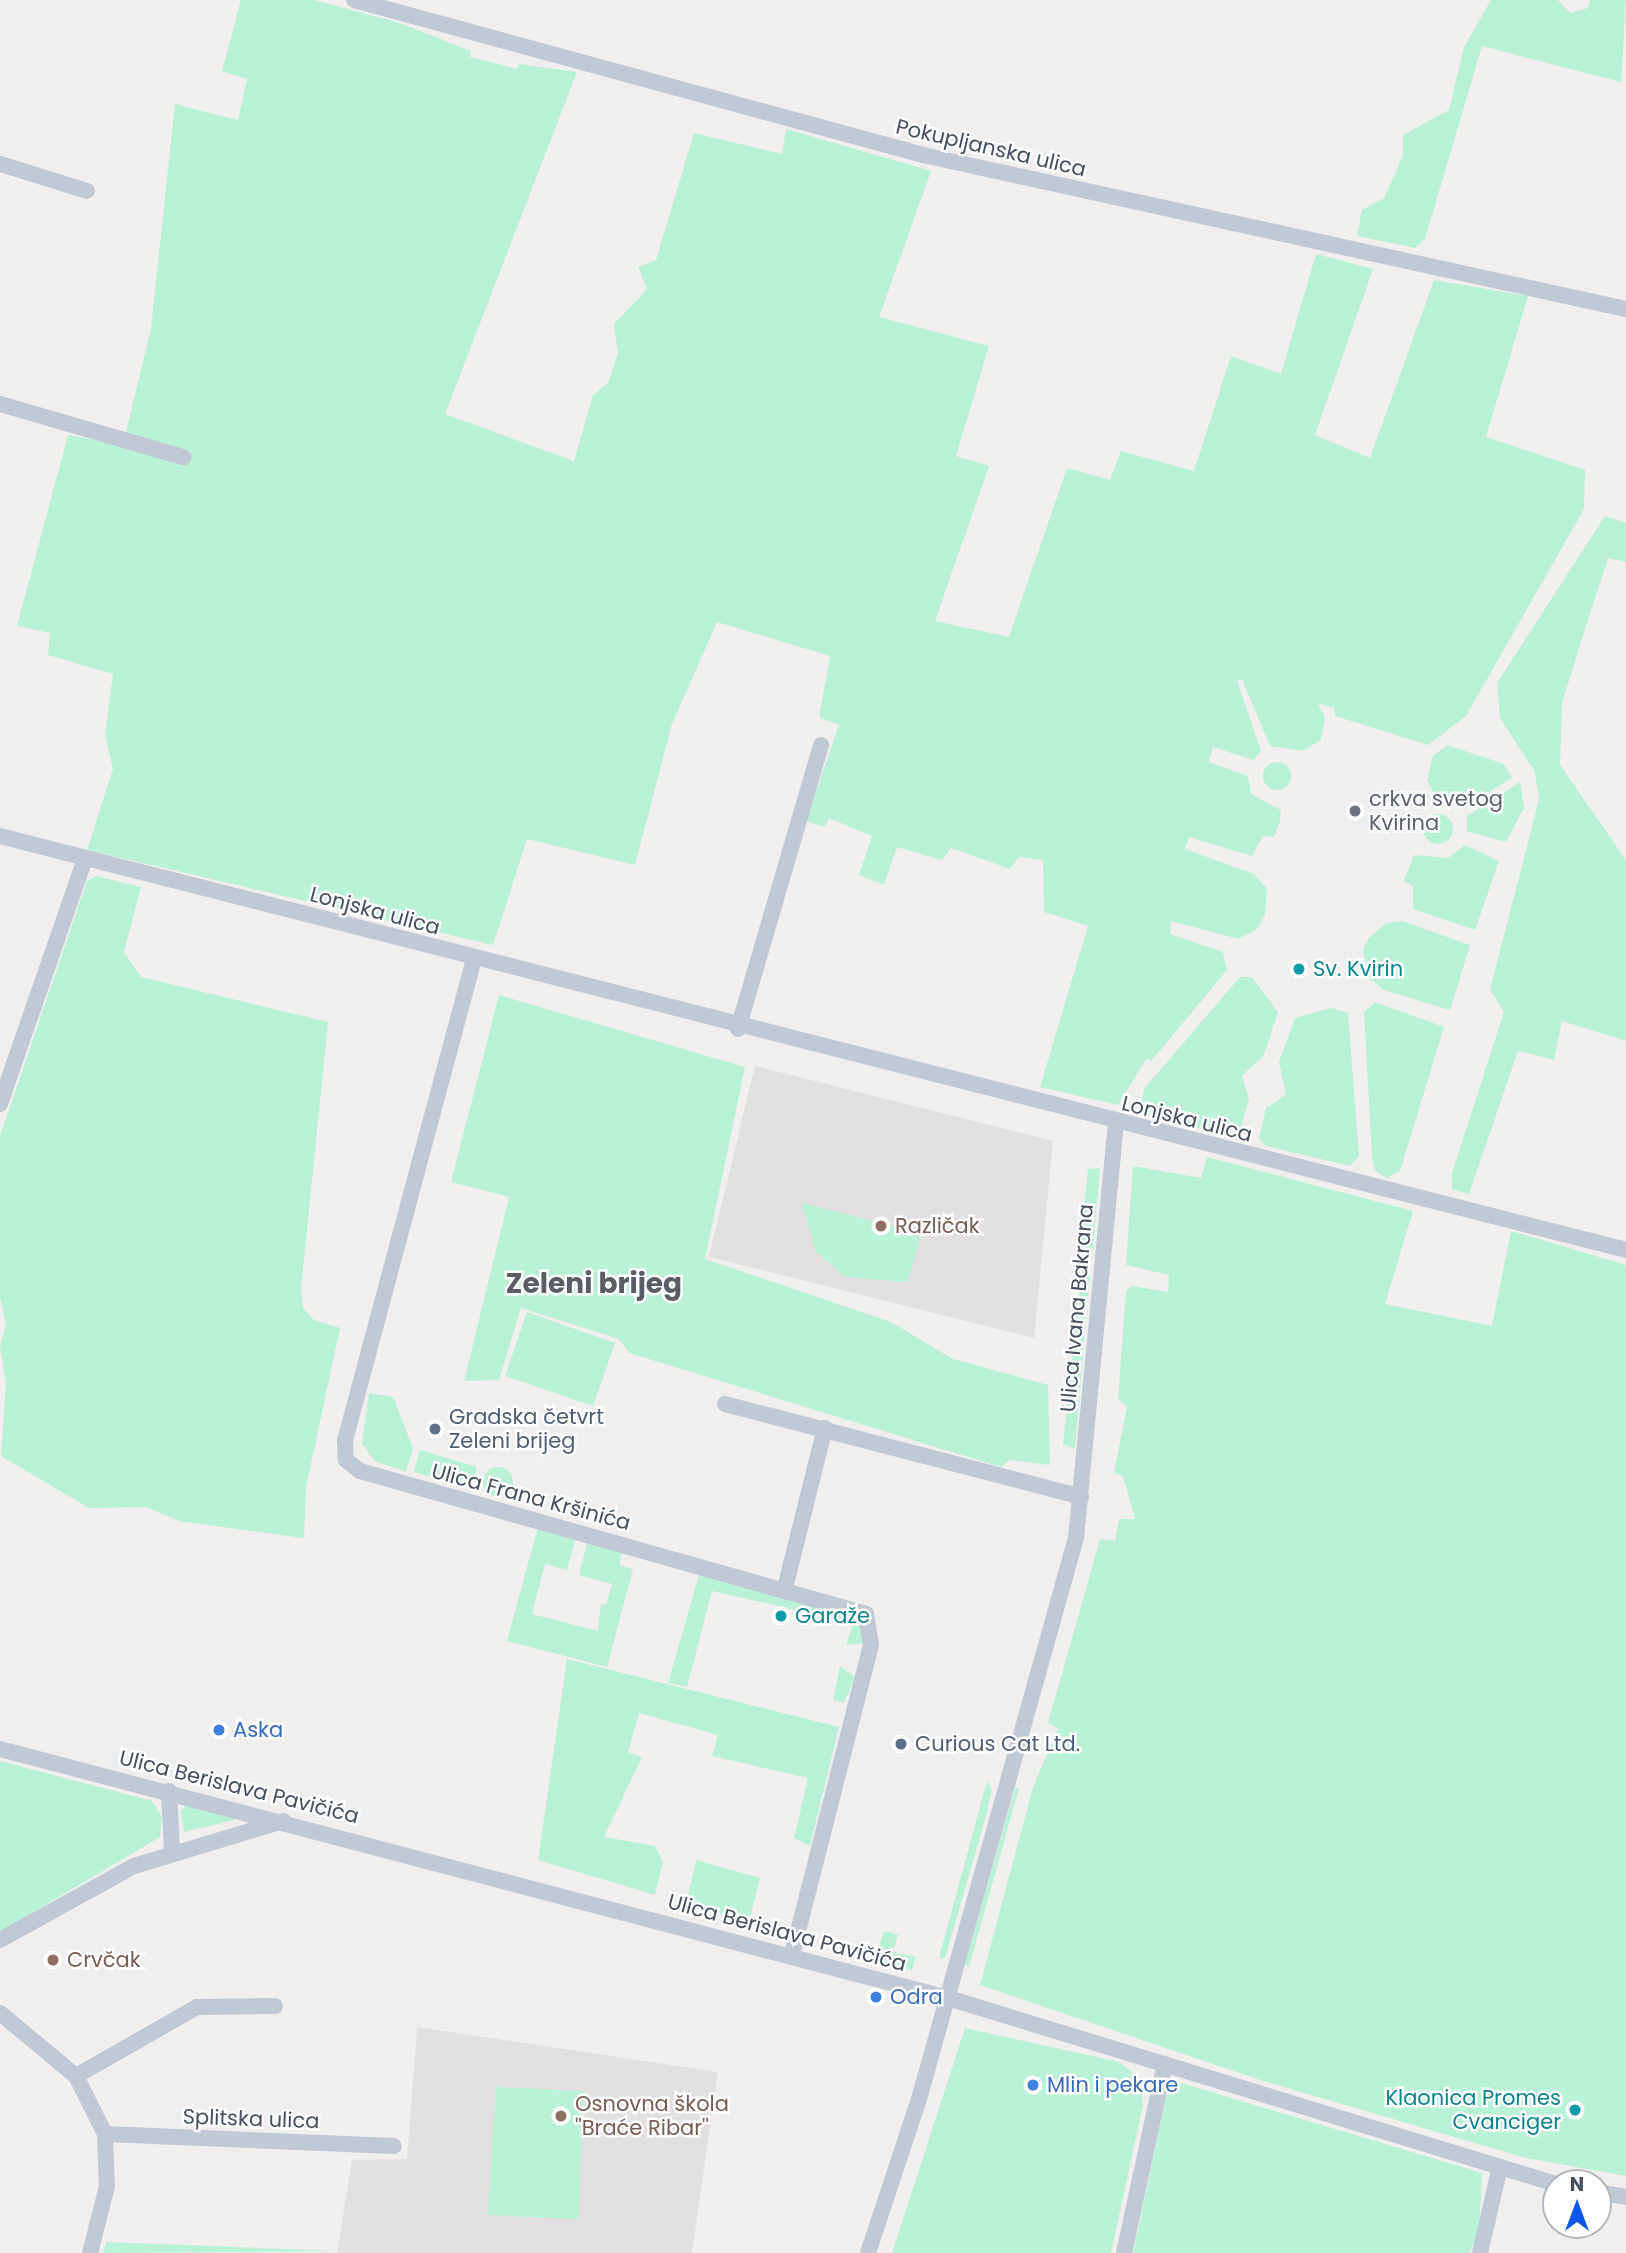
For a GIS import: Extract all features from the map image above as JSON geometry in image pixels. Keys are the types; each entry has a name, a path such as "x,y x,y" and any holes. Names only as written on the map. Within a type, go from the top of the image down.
{"street":[{"name":"Pokupljanska ulica","path":"354,0 923,155 1626,309"},
{"path":"0,164 88,191"},
{"path":"0,404 183,457"},
{"path":"738,1029 821,745"},
{"name":"Lonjska ulica","path":"0,836 738,1029 1626,1250"},
{"path":"0,1104 85,858"},
{"name":"Ulica Frana Kršinića","path":"474,959 350,1420 346,1460 359,1471 861,1610 873,1629 792,1956"},
{"name":"Ulica Ivana Bakrana","path":"868,2253 948,1998 1076,1538 1116,1124"},
{"path":"725,1404 1081,1497"},
{"path":"785,1588 825,1428"},
{"name":"Ulica Berislava Pavičića","path":"0,1749 286,1820 948,1998 1499,2171 1542,2181"},
{"path":"169,1791 172,1851"},
{"path":"0,1940 172,1851 286,1820"},
{"path":"76,2076 197,2007 275,2006"},
{"path":"0,2013 76,2076 106,2134 107,2186 90,2253"},
{"path":"1124,2253 1165,2064"},
{"name":"Splitska ulica","path":"106,2134 394,2146"},
{"path":"1483,2250 1499,2171"}],"shaded area":[{"name":"Različak","path":"755,1066 1053,1141 1034,1338 709,1257"},
{"name":"Osnovna škola ''Braće Ribar''","path":"417,2027 718,2072 692,2253 337,2253 352,2160 407,2159"}],"green space":[{"path":"241,0 314,0 400,23 471,51 470,57 517,69 519,64 577,72 445,414 574,461 593,395 608,383 618,353 614,324 647,289 638,267 656,260 694,133 782,154 786,129 931,171 879,317 989,346 956,456 989,466 935,621 1009,637 1067,468 1110,480 1121,451 1194,471 1231,356 1281,374 1316,254 1373,269 1315,435 1370,458 1434,280 1528,296 1486,437 1585,470 1584,509 1466,716 1428,745 1335,716 1334,708 1318,703 1325,717 1321,740 1302,751 1270,746 1242,679 1237,681 1261,751 1253,760 1213,747 1209,762 1248,776 1251,794 1281,810 1280,821 1274,837 1263,836 1252,856 1189,837 1185,849 1254,874 1267,889 1265,915 1257,929 1239,939 1171,921 1170,934 1223,952 1227,970 1152,1060 1146,1059 1118,1105 1040,1087 1088,926 1044,912 1043,860 1019,857 1010,869 951,848 942,860 897,847 884,885 859,875 872,836 829,818 825,827 806,821 839,725 819,717 830,656 717,622 672,724 635,865 527,839 493,945 87,850 113,769 105,734 113,674 48,655 50,633 17,626 68,435 123,445 151,328 175,104 238,120 247,79 222,71"},
{"path":"1491,0 1558,0 1570,13 1588,8 1590,0 1626,0 1621,82 1482,46 1425,239 1415,248 1357,236 1362,210 1384,198 1403,156 1403,135 1449,110 1464,47"},
{"path":"1605,516 1626,523 1626,562 1608,558 1562,703 1560,765 1626,860 1626,1041 1562,1021 1554,1060 1518,1051 1469,1194 1452,1189 1452,1173 1504,1012 1490,989 1539,800 1535,772 1500,718 1497,683"},
{"path":"1447,745 1504,764 1512,778 1462,808 1436,797 1427,780 1433,756"},
{"path":"1277,762 1287,766 1291,776 1287,786 1277,790 1267,786 1263,776 1267,766"},
{"path":"1520,782 1524,808 1506,842 1467,831 1467,816"},
{"path":"1438,814 1449,818 1453,829 1449,840 1438,844 1427,840 1423,829 1427,818"},
{"path":"1465,845 1499,861 1475,930 1413,909 1413,886 1404,881 1414,855 1448,858"},
{"path":"96,876 141,887 124,952 141,977 328,1022 301,1289 303,1308 314,1320 340,1328 306,1487 304,1538 179,1521 147,1507 89,1508 1,1456 6,1383 0,1346 6,1324 0,1298 0,1136 87,881"},
{"path":"1402,921 1470,945 1450,1010 1384,990 1368,977 1363,949 1369,938 1386,923"},
{"path":"1240,977 1252,977 1278,1012 1263,1057 1242,1075 1249,1100 1240,1129 1220,1133 1149,1115 1141,1105 1144,1089"},
{"path":"499,995 745,1067 705,1259 891,1322 953,1359 1048,1385 1050,1465 1010,1460 1001,1467 629,1353 619,1339 521,1308 499,1380 464,1381 509,1197 451,1182"},
{"path":"1375,1002 1444,1027 1400,1171 1387,1178 1375,1171 1372,1156 1364,1012"},
{"path":"1331,1008 1348,1013 1359,1156 1350,1166 1266,1146 1259,1138 1266,1108 1286,1095 1279,1062 1295,1018"},
{"path":"1207,1157 1413,1211 1385,1304 1492,1326 1511,1231 1626,1265 1626,2176 1612,2173 1612,2169 1587,2169 1526,2158 1260,2080 980,1985 1033,1787 1058,1729 1048,1723 1100,1539 1115,1541 1119,1519 1135,1519 1123,1476 1114,1473 1127,1406 1118,1400 1126,1291 1132,1286 1168,1292 1169,1275 1126,1265 1133,1166 1201,1178"},
{"path":"1100,1168 1092,1258 1080,1248 1088,1169"},
{"path":"802,1203 921,1233 908,1282 845,1277 816,1252"},
{"path":"1082,1270 1090,1271 1075,1449 1063,1444"},
{"path":"527,1312 615,1343 593,1406 505,1376"},
{"path":"369,1393 393,1397 413,1448 406,1472 375,1461 362,1444"},
{"path":"420,1450 477,1467 471,1488 414,1472"},
{"path":"498,1467 509,1471 513,1482 509,1493 498,1497 487,1493 483,1482 487,1471"},
{"path":"538,1527 576,1537 567,1570 545,1564 532,1614 598,1631 601,1604 606,1605 612,1584 579,1575 588,1540 623,1549 619,1565 633,1569 607,1667 507,1641"},
{"path":"700,1571 863,1621 864,1643 846,1645 853,1623 712,1591 687,1687 668,1683"},
{"path":"567,1659 839,1727 810,1846 794,1838 808,1778 712,1756 718,1735 639,1713 628,1752 642,1757 604,1837 655,1846 663,1862 655,1895 538,1860"},
{"path":"840,1666 855,1677 844,1703 833,1700"},
{"path":"0,1761 152,1801 162,1817 160,1837 0,1932"},
{"path":"987,1781 992,1790 982,1830 945,1958 939,1958"},
{"path":"1015,1788 1019,1788 969,1967 965,1964"},
{"path":"188,1803 234,1816 234,1820 184,1832 181,1811"},
{"path":"696,1860 760,1878 749,1922 686,1904"},
{"path":"884,1931 898,1935 893,1952 916,1957 912,1970 875,1960"},
{"path":"965,2028 1119,2062 1139,2077 1143,2105 1111,2253 892,2253"},
{"path":"1178,2082 1482,2173 1479,2234 1469,2253 1133,2253 1166,2097"},
{"path":"496,2087 584,2091 578,2219 488,2215"},
{"path":"106,2242 337,2251 103,2253"}],"place":[{"name":"crkva svetog Kvirina","path":"1355,811"},
{"name":"Sv. Kvirin","path":"1299,969"},
{"name":"Različak","path":"881,1226"},
{"name":"Gradska četvrt Zeleni brijeg","path":"435,1429"},
{"name":"Garaže","path":"781,1616"},
{"name":"Aska","path":"219,1730"},
{"name":"Curious Cat Ltd.","path":"901,1744"},
{"name":"Crvčak","path":"53,1960"},
{"name":"Odra","path":"876,1997"},
{"name":"Mlin i pekare","path":"1033,2085"},
{"name":"Klaonica Promes Cvanciger","path":"1575,2110"},
{"name":"Osnovna škola ''Braće Ribar''","path":"561,2116"}],"district":[{"name":"Zeleni brijeg","path":"594,1284"}]}
